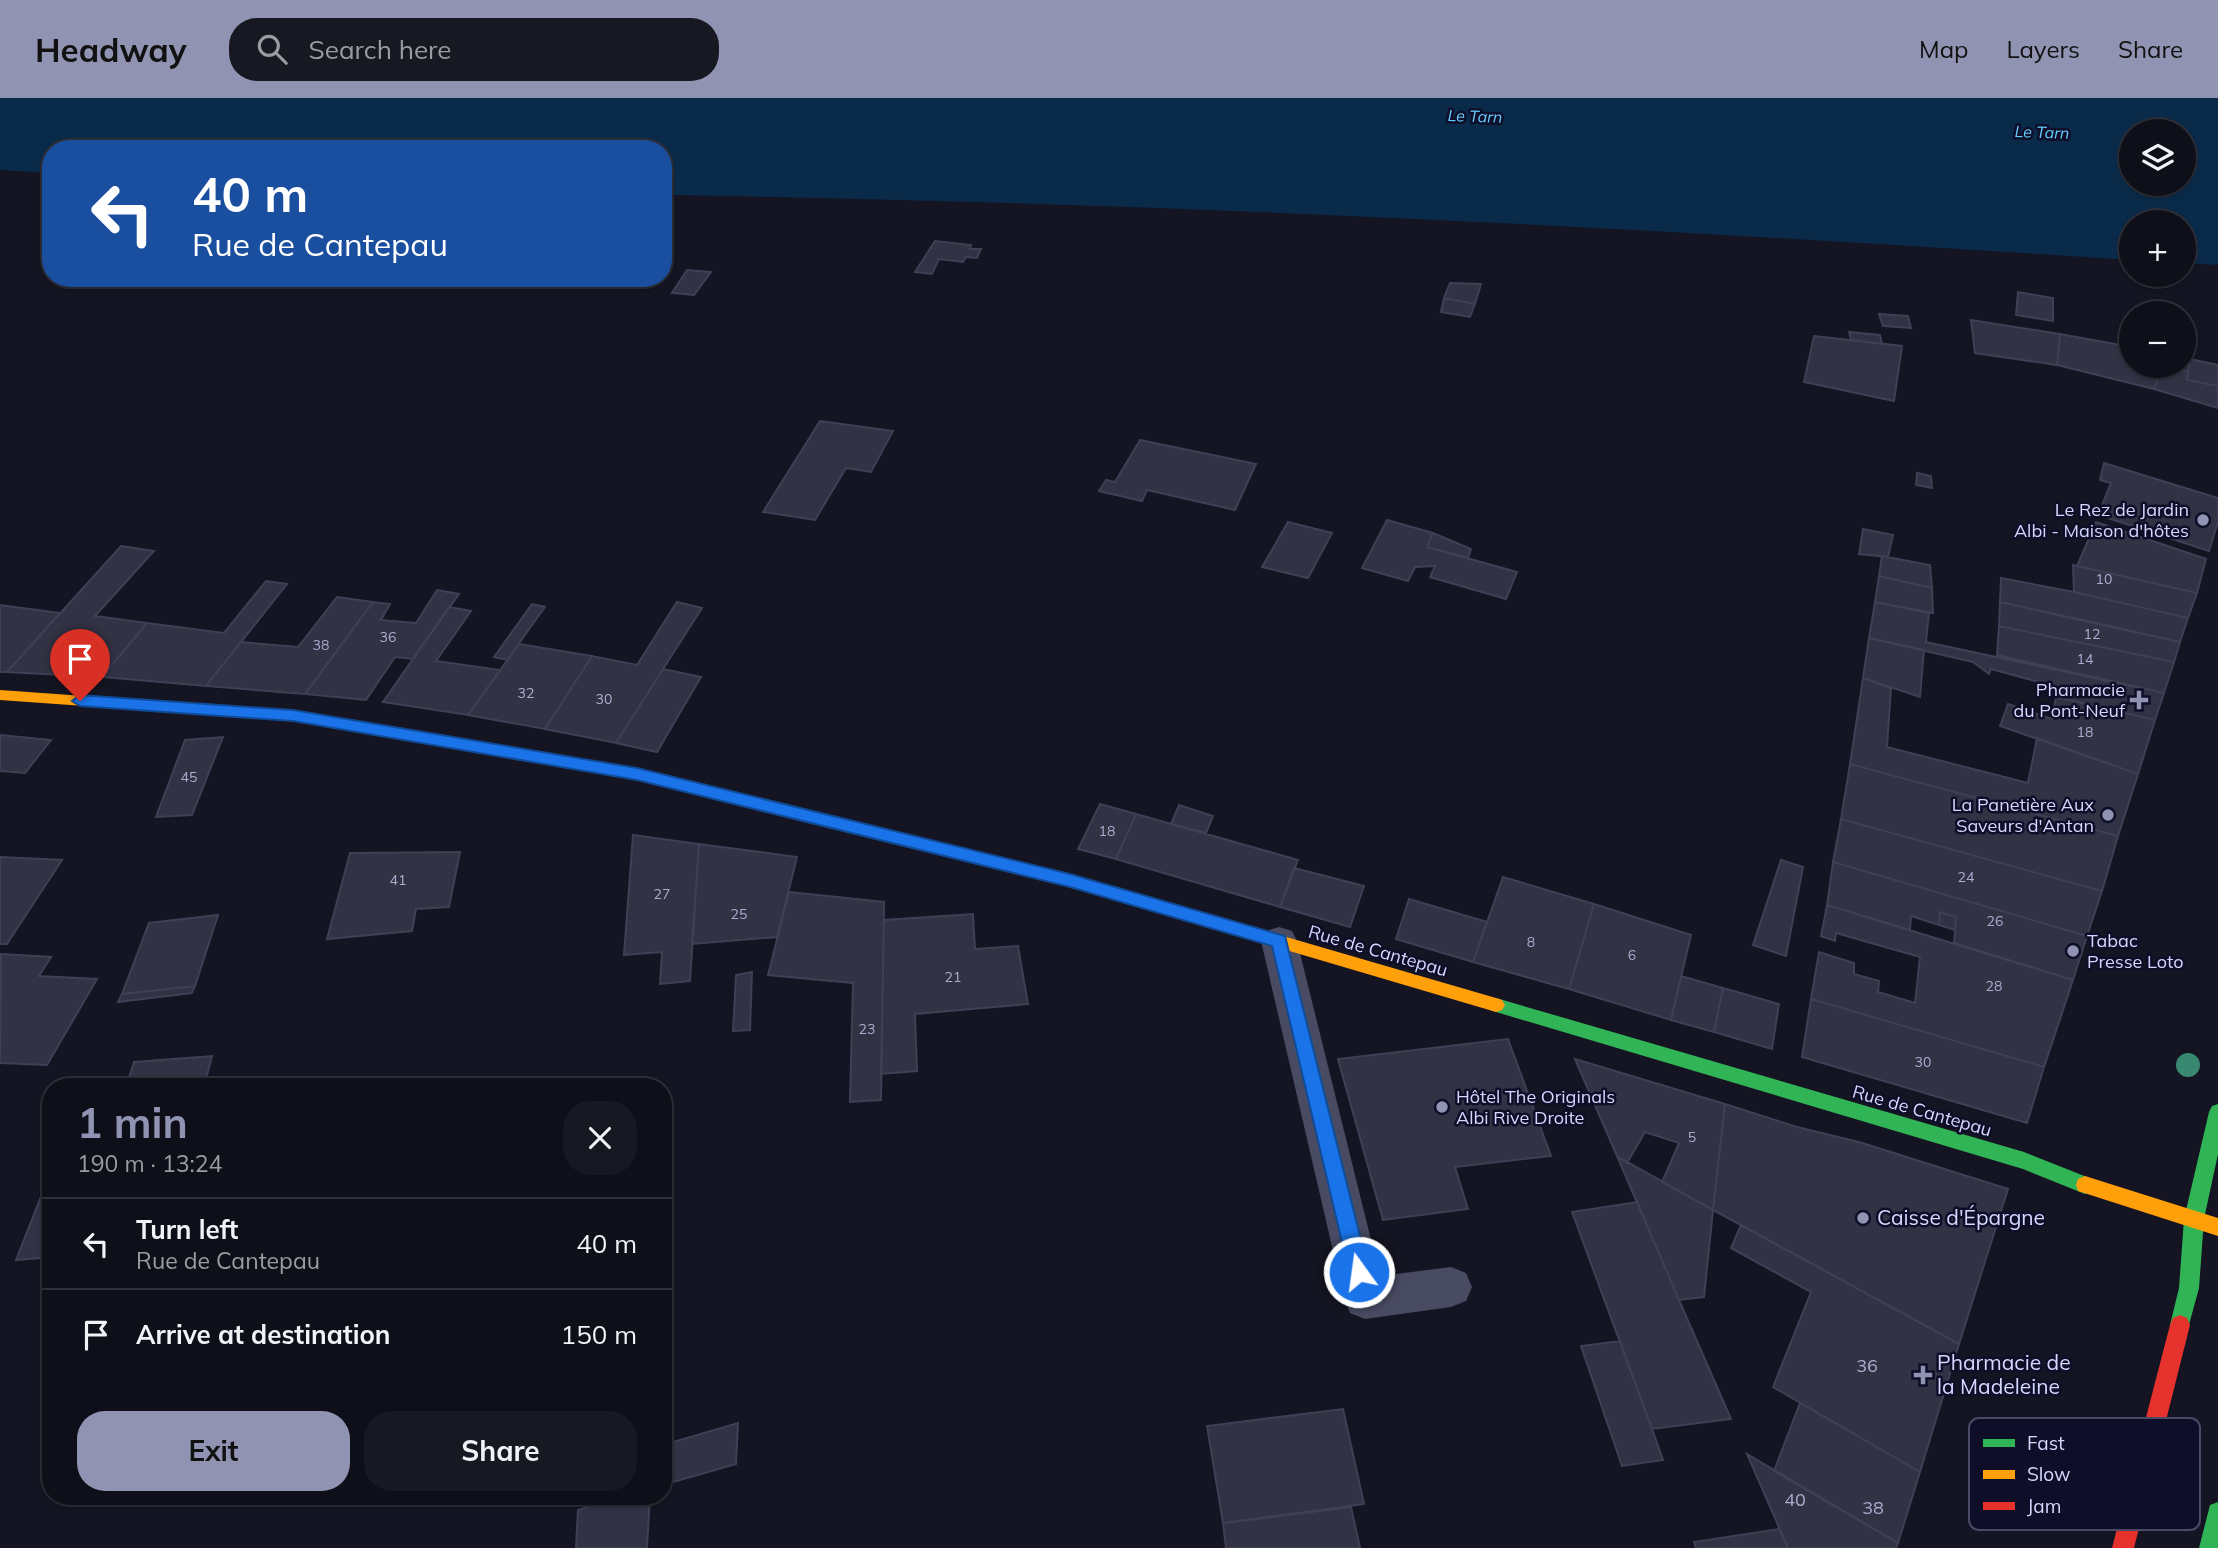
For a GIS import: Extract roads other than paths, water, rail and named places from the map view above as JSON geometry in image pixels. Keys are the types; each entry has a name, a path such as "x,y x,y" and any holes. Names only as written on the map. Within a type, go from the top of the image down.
{"street":[{"name":"Rue de Cantepau","path":"0,695 293,716 637,774 1070,880 2024,1161 2092,1188 2218,1227"},
{"path":"2156,1418 2189,1288 2194,1219 2218,1111"},
{"path":"2210,1548 2218,1513"},
{"path":"2123,1548 2128,1530"}],"lane":[{"path":"1279,941 1365,1298 1451,1287"}],"water":[{"name":"Le Tarn","path":"0,98 2218,98 2218,265 2196,264 2196,210 2119,210 2119,259 1398,218 847,198 672,195 672,140 42,140 42,172 0,170"}],"place":[{"name":"Le Rez de Jardin Albi - Maison d'hôtes","path":"2203,520"},
{"name":"Pharmacie du Pont-Neuf","path":"2139,700"},
{"name":"La Panetière Aux Saveurs d'Antan","path":"2108,815"},
{"name":"Tabac Presse Loto","path":"2073,951"},
{"name":"Hôtel The Originals Albi Rive Droite","path":"1442,1107"},
{"name":"Caisse d'Épargne","path":"1863,1218"},
{"name":"Pharmacie de la Madeleine","path":"1923,1375"}]}
